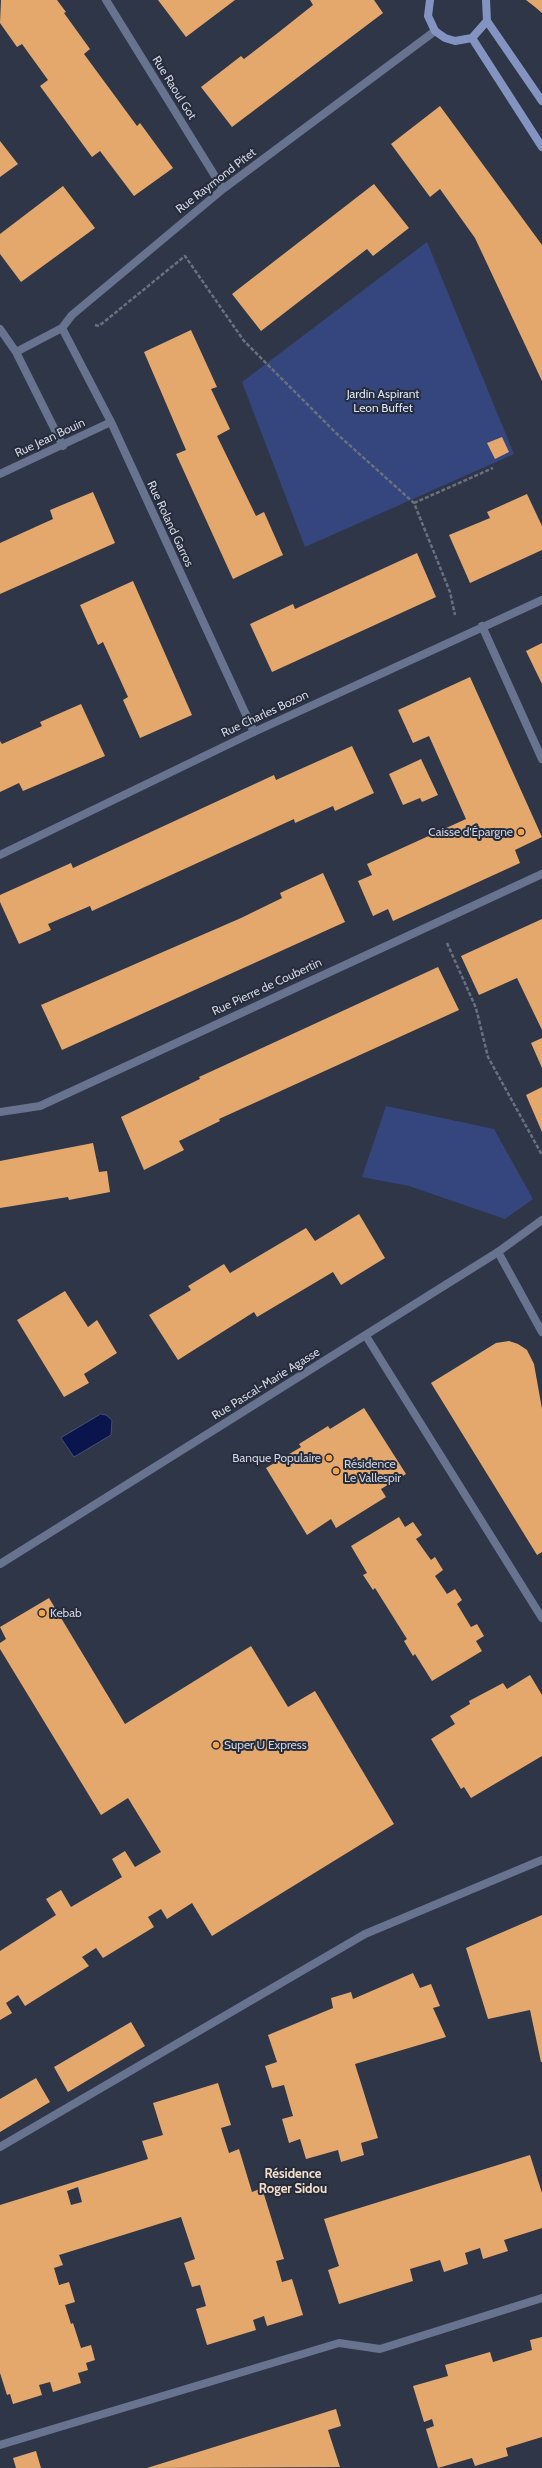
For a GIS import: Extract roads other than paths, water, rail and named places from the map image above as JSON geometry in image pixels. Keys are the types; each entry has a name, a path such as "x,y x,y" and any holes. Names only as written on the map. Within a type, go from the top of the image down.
{"main road":[{"path":"430,0 428,16 435,31 455,41 472,38 487,21"},
{"path":"486,0 487,21 542,101"},
{"path":"472,38 542,147"}],"street":[{"name":"Rue Raoul Got","path":"106,0 223,189"},
{"name":"Rue Raymond Pitet","path":"16,352 62,328 72,315 223,189 435,31"},
{"name":"Rue Roland Garros","path":"62,328 111,422 254,732"},
{"path":"0,329 16,352 63,446"},
{"name":"Rue Jean Bouin","path":"0,474 63,446 111,422"},
{"name":"Rue Charles Bozon","path":"0,855 254,732 482,626 542,600"},
{"path":"482,626 542,759"},
{"name":"Rue Pierre de Coubertin","path":"0,1112 40,1106 436,921 542,874"},
{"name":"Rue Pascal-Marie Agasse","path":"0,1564 366,1336 498,1252 542,1220"},
{"path":"498,1252 542,1332"},
{"path":"366,1336 542,1618"},
{"path":"0,2147 365,1934 542,1860"},
{"path":"0,2445 339,2343 380,2349 542,2298"}],"place":[{"name":"Caisse d'Épargne","path":"521,832"},
{"name":"Banque Populaire","path":"329,1458"},
{"name":"Résidence Le Vallespir","path":"336,1471"},
{"name":"Kebab","path":"42,1613"},
{"name":"Super U Express","path":"216,1745"}],"district":[{"name":"Résidence Roger Sidou","path":"293,2182"}],"park label":[{"name":"Jardin Aspirant Leon Buffet","path":"383,401"}]}
